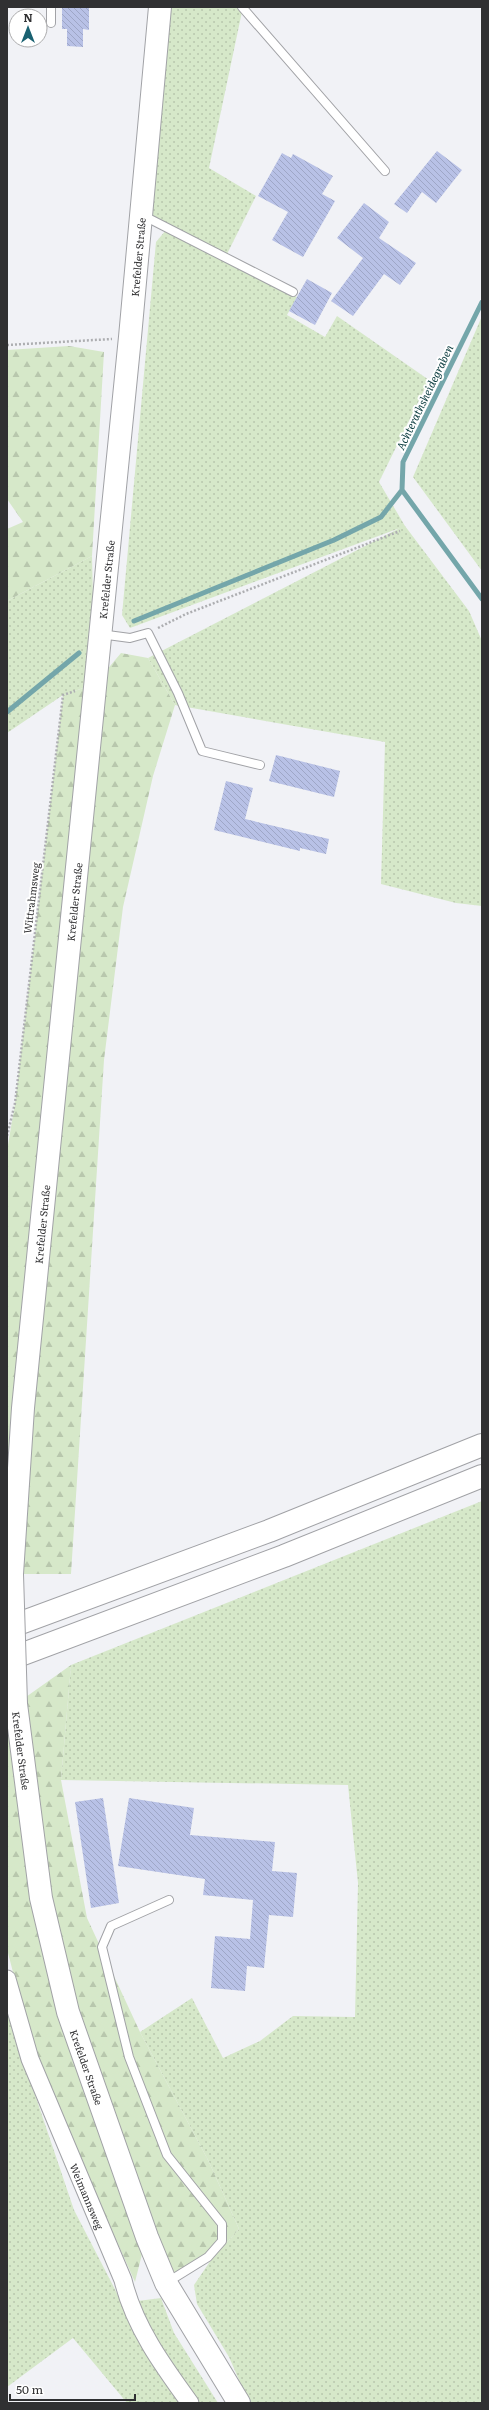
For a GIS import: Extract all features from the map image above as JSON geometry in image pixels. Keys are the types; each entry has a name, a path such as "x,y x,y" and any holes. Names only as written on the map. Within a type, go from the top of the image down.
{"main road":[{"name":"Krefelder Straße","path":"160,7 130,337 23,1408 12,1574 16,1704 41,1898 68,2012 147,2237 166,2283 239,2403"},
{"path":"7,1628 269,1531 482,1445"},
{"path":"7,1660 284,1556 482,1476"}],"street":[{"name":"Weimannsweg","path":"7,1979 30,2058 124,2280 128,2301 143,2331 190,2403"}],"lane":[{"path":"51,7 51,23"},
{"path":"242,7 385,171"},
{"path":"140,214 293,292"},
{"path":"100,634 130,638 148,632 178,693 202,751 260,765"},
{"path":"166,2283 208,2257 222,2241 222,2224 167,2155 128,2057 102,1947 111,1926 169,1900"}],"path":[{"path":"7,345 130,337"},
{"path":"148,632 186,614 400,531"},
{"name":"Wittrahmsweg","path":"7,1136 16,1095 63,695 95,684"}],"green space":[{"path":"170,7 243,7 209,168 256,196 227,254 152,217"},
{"path":"166,230 297,297 287,315 325,337 337,316 429,380 379,482 405,526 469,611 482,641 482,906 456,903 381,884 385,742 175,705 148,658 400,528 130,628 122,615 156,242"},
{"path":"482,316 482,571 413,477"},
{"path":"69,346 104,352 92,556 7,601 7,529 23,522 7,499 7,350"},
{"path":"92,556 95,684 63,695 7,733 7,601"},
{"path":"121,653 148,658 175,705 153,776 123,907 104,1060 71,1574 12,1574 7,1576 7,1151 15,1103 63,695 95,684"},
{"path":"482,1501 482,2403 249,2403 229,2357 197,2304 194,2285 211,2260 239,2229 209,2162 140,2032 192,1998 223,2058 260,2041 293,2016 355,2017 358,1883 348,1785 61,1780 71,1665"},
{"path":"71,1665 61,1780 87,1918 140,2032 209,2162 239,2229 211,2260 166,2283 146,2238 135,2282 67,2131 32,2046 7,1949 7,1704 16,1704"},
{"path":"7,2012 74,2210 122,2303 161,2298 174,2333 218,2403 127,2403 73,2338 7,2387"}],"building":[{"path":"62,7 89,7 89,30 83,29 83,47 67,46 67,29 62,29"},
{"path":"437,151 462,170 436,203 422,192 407,213 394,204"},
{"path":"282,153 291,158 293,154 333,176 322,194 335,201 303,257 272,240 288,212 258,196"},
{"path":"364,203 389,222 379,238 416,263 400,285 384,274 353,316 331,301 363,258 337,238"},
{"path":"307,279 332,293 315,325 289,311"},
{"path":"276,755 340,771 334,797 269,781"},
{"path":"226,781 253,788 245,819 329,839 326,854 300,848 300,851 214,830"},
{"path":"103,1798 119,1903 91,1908 75,1802"},
{"path":"129,1798 194,1808 190,1835 275,1842 272,1871 297,1873 293,1917 269,1915 264,1968 247,1966 245,1991 211,1988 215,1936 250,1939 253,1900 203,1895 205,1879 118,1866"}],"waterway":[{"name":"Achterathsheidegraben","path":"482,302 403,462 402,490 482,599"},
{"path":"134,621 334,540 381,517 402,490"},
{"path":"7,712 79,653"}]}
